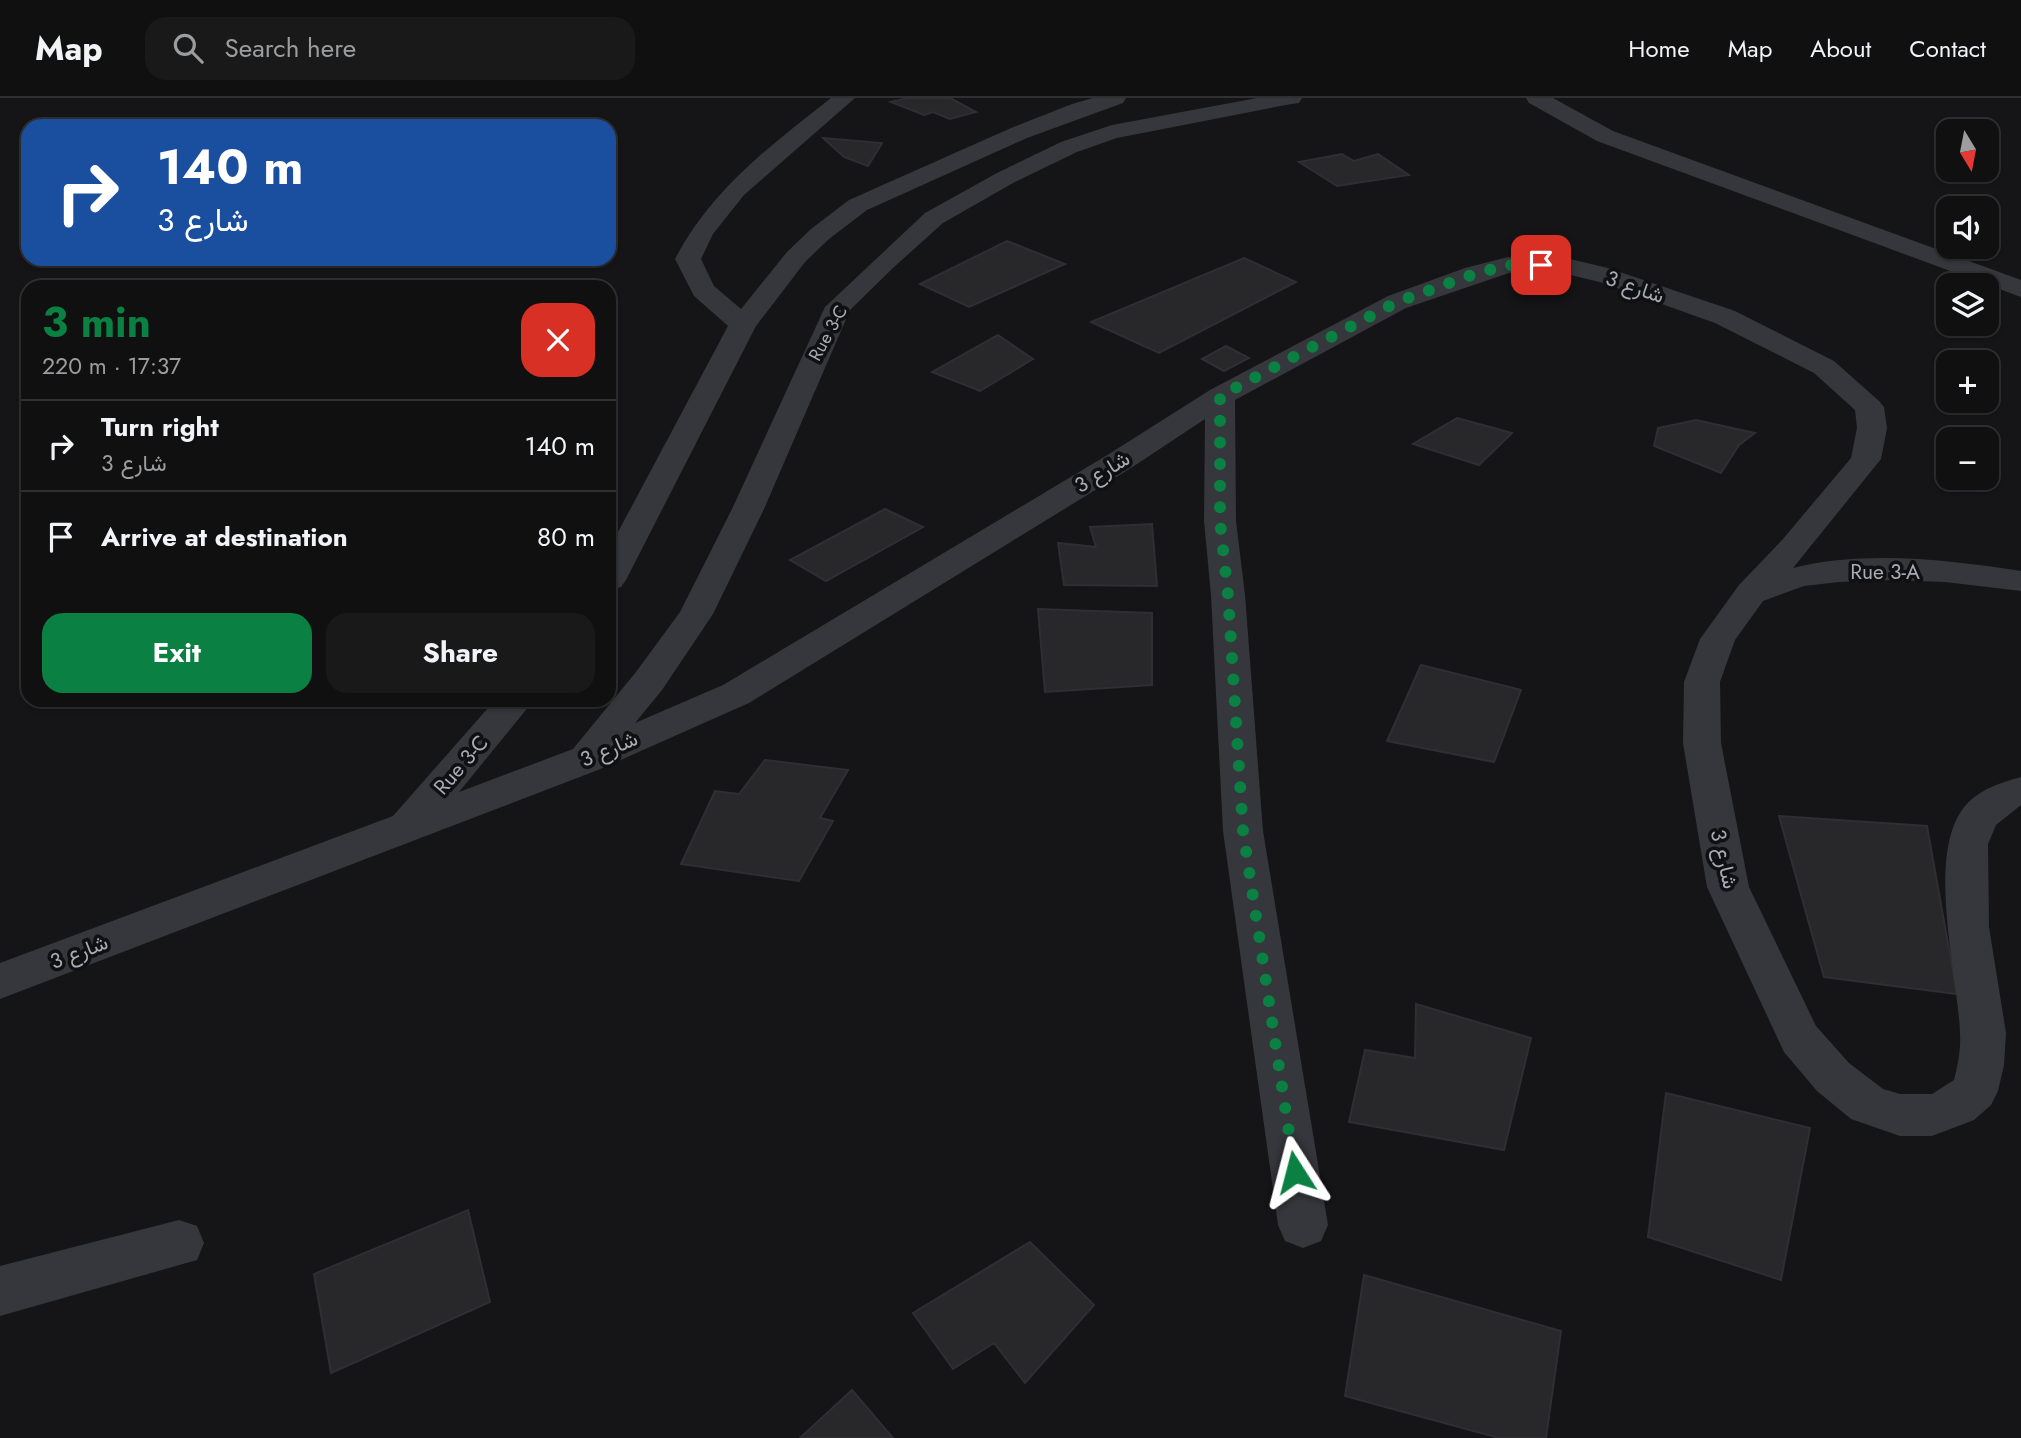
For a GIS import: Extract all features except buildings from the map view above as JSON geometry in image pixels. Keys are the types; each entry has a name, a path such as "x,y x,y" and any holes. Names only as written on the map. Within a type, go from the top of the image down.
{"street":[{"path":"743,324 703,290 688,259 699,234 747,179 844,98"},
{"path":"616,567 743,324 796,257 820,234 858,205 1019,133 1115,98"},
{"name":"Rue 3-C","path":"584,760 649,681 696,614 748,509 838,307 885,262 934,218 1005,178 1069,147 1112,132 1291,98"},
{"path":"1537,98 1605,136 2021,289"},
{"name":"شارع 3","path":"0,981 584,760 736,694 1120,461 1220,396 1397,302 1474,274 1508,265 1570,267 1608,276 1725,317 1786,345 1835,375 1869,407 1872,428 1866,459 1795,546 1751,593 1718,639 1702,682 1702,743 1728,887 1801,1039 1833,1077 1868,1105 1900,1115 1932,1115 1956,1106 1975,1090 1981,1065 1983,1033 1968,927 1968,844 1979,817 2002,797 2021,792"},
{"path":"1220,396 1220,521 1228,595 1243,831 1303,1225"},
{"name":"Rue 3-A","path":"1751,593 1814,574 1850,572 1985,575 2021,581"},
{"name":"Rue 3-C","path":"404,830 510,707"},
{"path":"0,1291 179,1243"}],"route":[{"path":"1295,1172 1243,831 1228,595 1220,521 1220,396 1397,302 1474,274 1508,265 1541,265"}]}
